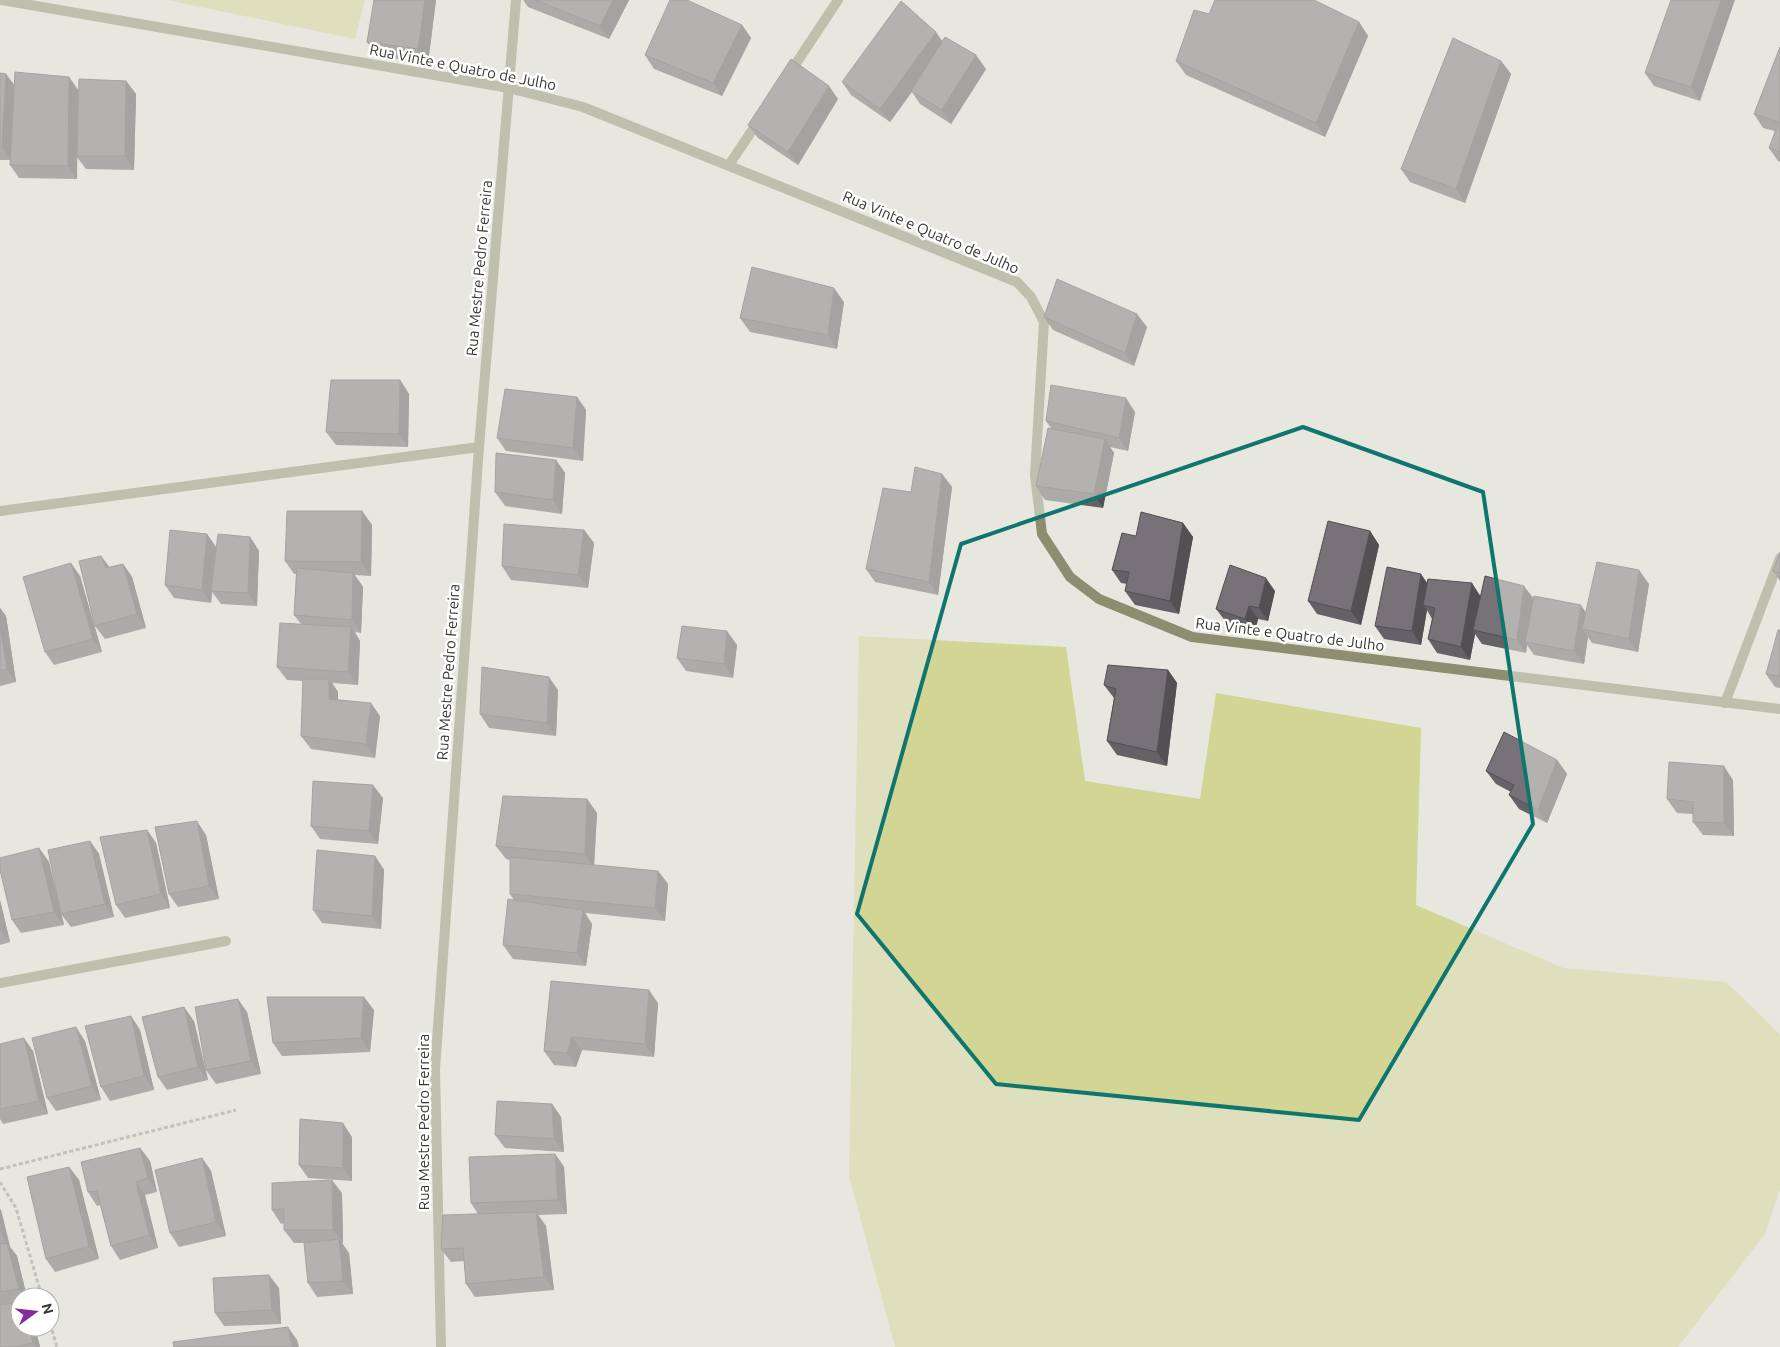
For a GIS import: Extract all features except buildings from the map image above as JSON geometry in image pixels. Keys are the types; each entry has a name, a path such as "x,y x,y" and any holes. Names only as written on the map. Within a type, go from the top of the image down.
{"street":[{"name":"Rua Vinte e Quatro de Julho","path":"2,0 508,88 583,106 1016,282 1031,296 1044,322 1035,475 1042,534 1070,577 1099,599 1192,637 1780,709"},
{"name":"Rua Mestre Pedro Ferreira","path":"441,1347 435,1069 480,447 516,0"},
{"path":"784,83 838,0"},
{"path":"729,165 767,107"},
{"path":"0,512 480,447"},
{"path":"1726,703 1780,558"},
{"path":"0,983 226,941"}],"path":[{"path":"0,1169 236,1110"},
{"path":"0,1182 16,1208 39,1287"}],"highlighted area":[{"path":"1303,427 1483,492 1533,824 1359,1120 996,1084 857,914 961,544"}],"green space":[{"path":"167,0 365,0 355,39"},
{"path":"859,636 1066,647 1085,781 1200,799 1216,693 1421,728 1416,905 1563,968 1726,982 1780,1034 1780,1189 1765,1234 1678,1347 895,1347 849,1176"}]}
